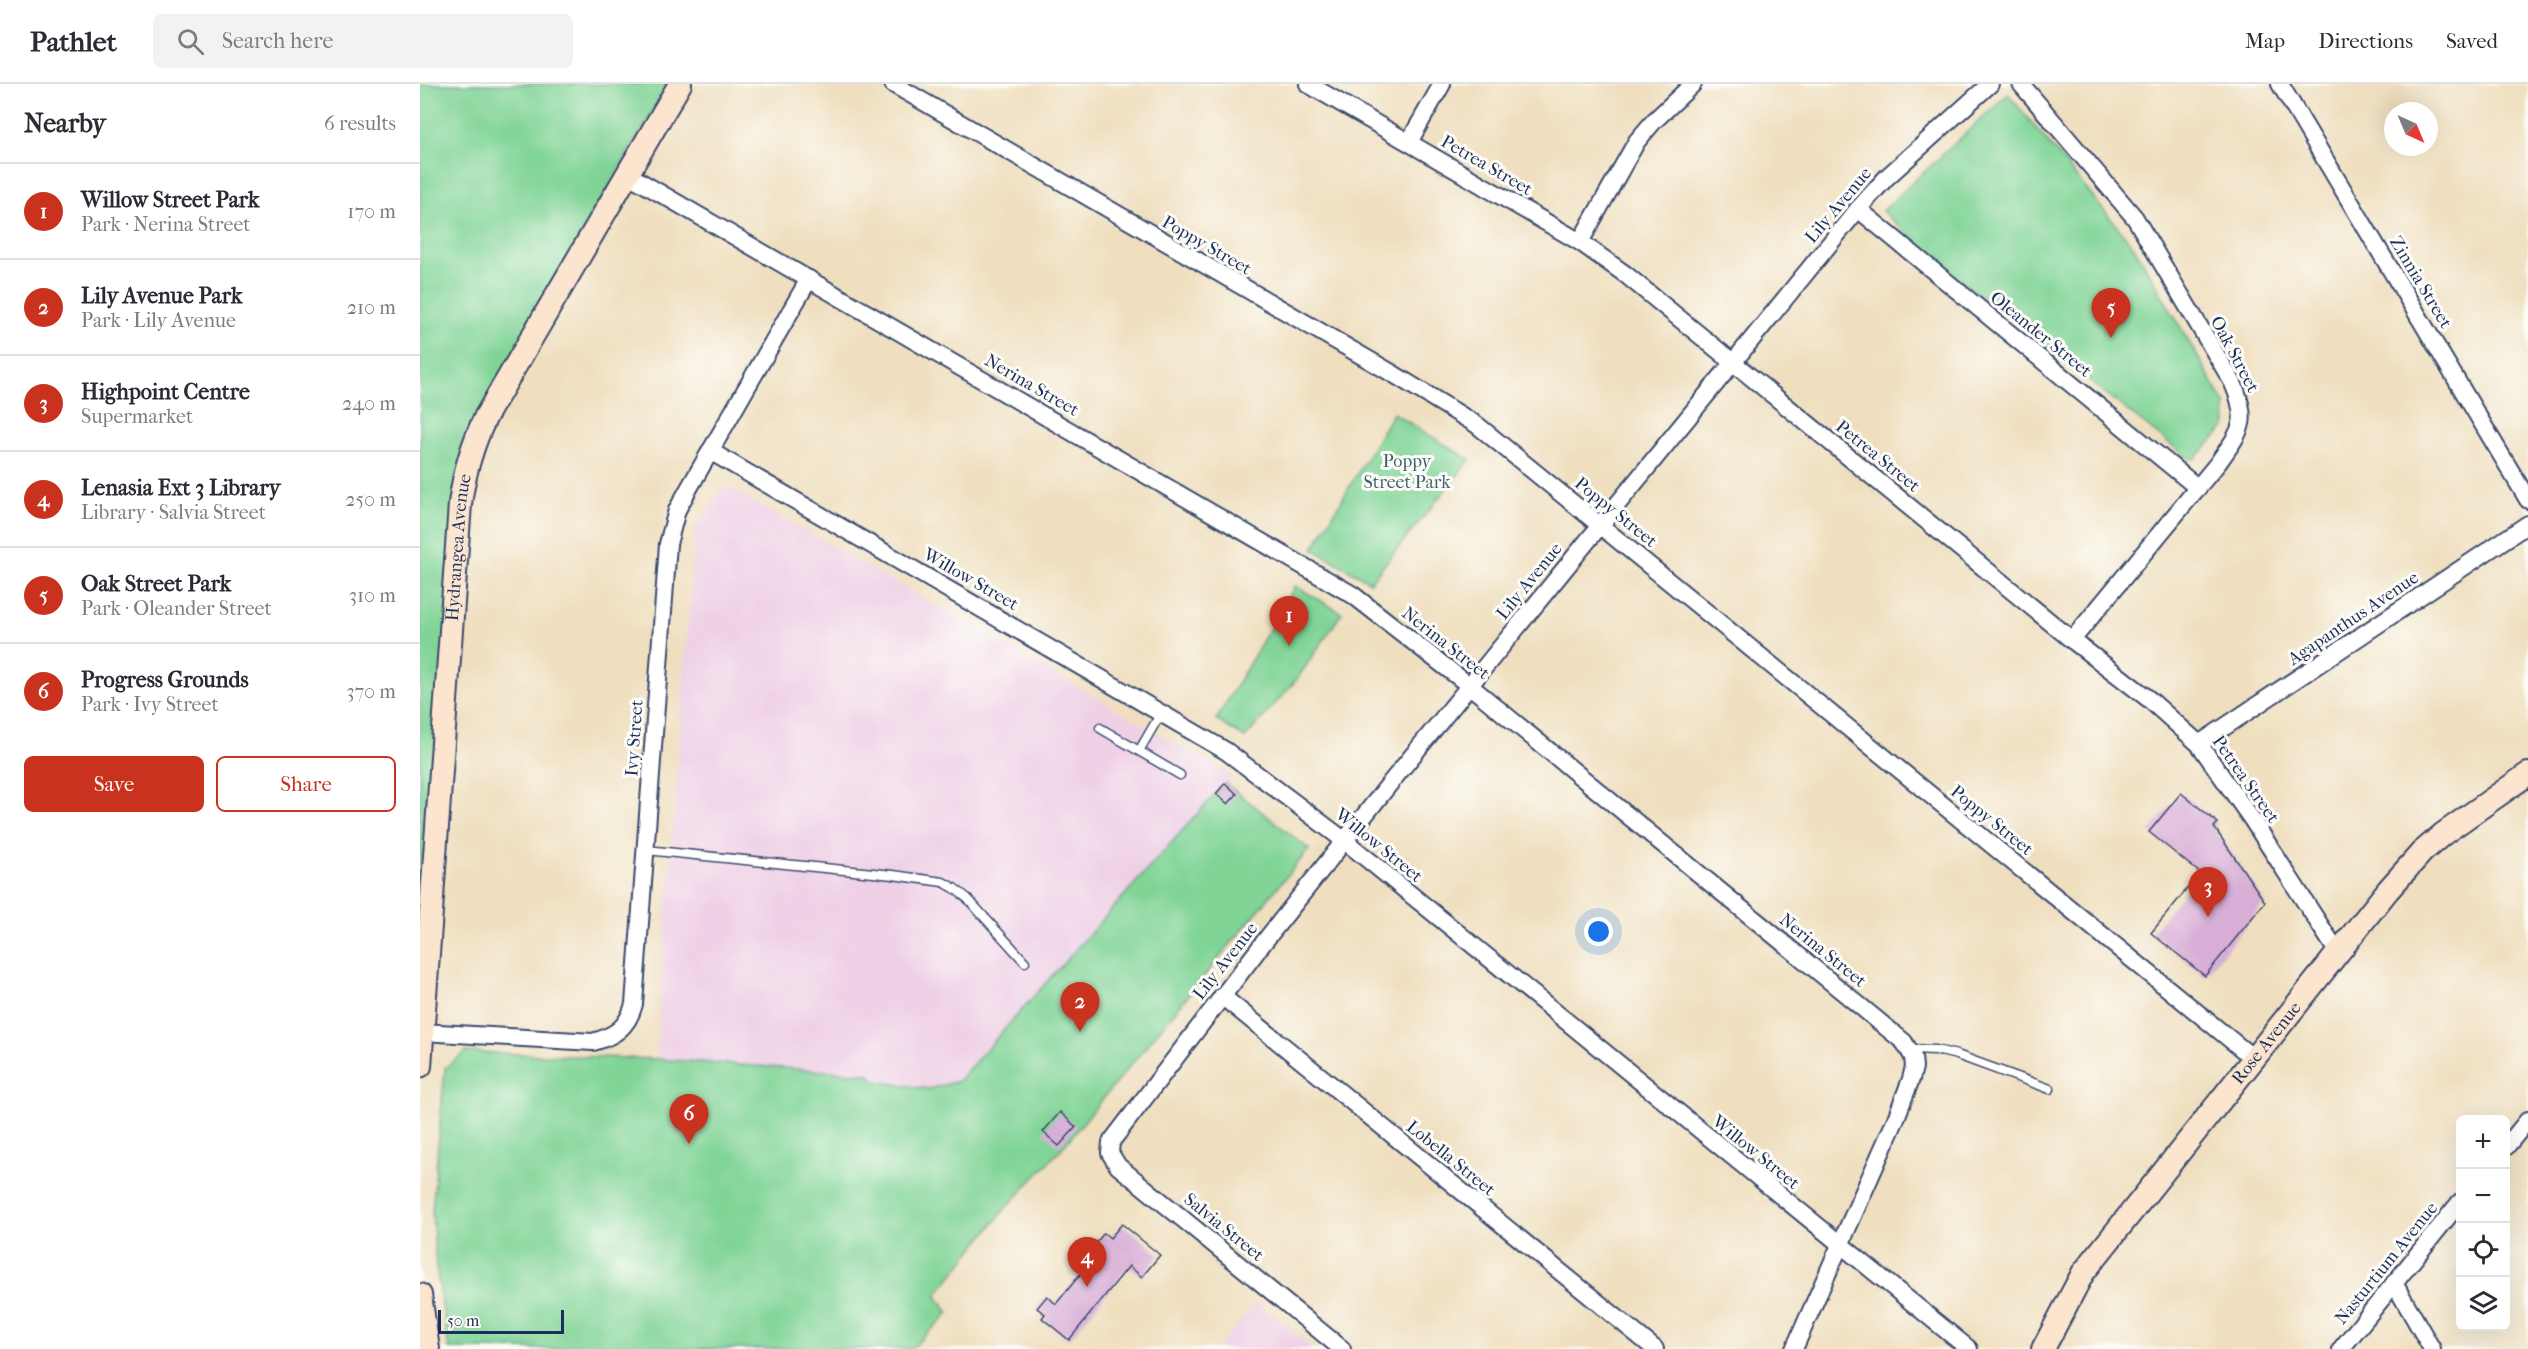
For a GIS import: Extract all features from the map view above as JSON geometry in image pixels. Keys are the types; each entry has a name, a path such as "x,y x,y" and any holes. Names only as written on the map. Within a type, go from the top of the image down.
{"street":[{"name":"Hydrangea Avenue","path":"420,1066 464,473 486,416 680,84"},
{"name":"Poppy Street","path":"893,84 916,90 1477,425 2253,1058"},
{"name":"Petrea Street","path":"1308,84 1580,242 1625,274 2072,640 2150,700 2199,744 2253,821 2338,953"},
{"path":"1409,142 1442,84"},
{"path":"1580,242 1637,141 1693,84"},
{"name":"Lily Avenue","path":"1123,1125 1345,841 1858,209 1887,177 1990,84"},
{"name":"Oak Street","path":"2021,84 2135,218 2233,383 2240,401 2242,423 2236,437 2198,488 2072,640"},
{"name":"Zinnia Street","path":"2280,84 2528,500"},
{"name":"Nerina Street","path":"627,174 1336,584 1470,686 1894,1033 1910,1049"},
{"name":"Oleander Street","path":"1858,209 2198,488"},
{"name":"Ivy Street","path":"422,1032 593,1042 616,1033 626,1024 634,1004 668,544 677,510 809,279"},
{"name":"Willow Street","path":"710,451 1226,751 1345,841 1969,1349"},
{"name":"Agapanthus Avenue","path":"2199,744 2528,524"},
{"name":"Rose Avenue","path":"2043,1349 2083,1273 2253,1058 2422,852 2462,819 2528,774"},
{"name":"Lobella Street","path":"1222,996 1655,1349"},
{"path":"1794,1349 1911,1079 1914,1067 1910,1049"},
{"path":"2510,1141 2528,1120"},
{"name":"Salvia Street","path":"1123,1125 1110,1146 1113,1159 1118,1166 1342,1349"},
{"name":"Nasturtium Avenue","path":"2341,1349 2456,1207"},
{"path":"2394,1283 2432,1349"},
{"path":"420,1295 424,1336"}],"lane":[{"path":"1139,751 1162,712"},
{"path":"1100,728 1180,775"},
{"path":"646,850 870,872 943,882 967,898 1025,962"},
{"path":"1910,1049 1936,1050 1957,1055 2050,1089"}],"shaded area":[{"path":"725,485 1233,776 958,1081 928,1089 875,1081 868,1074 656,1059 695,528"},
{"path":"1257,1301 1313,1349 1217,1349"}],"green space":[{"path":"420,84 668,84 468,433 420,941"},
{"path":"2008,94 2134,247 2225,404 2226,426 2195,459 2188,458 1951,273 1882,211"},
{"name":"Poppy Street Park","path":"1393,413 1470,460 1370,582 1313,549"},
{"path":"1295,586 1342,613 1297,679 1245,738 1216,720"},
{"path":"1225,783 1309,849 1063,1147 1006,1208 936,1295 949,1313 911,1349 449,1349 436,1266 432,1212 445,1068 466,1052 656,1059 869,1074 875,1081 929,1089 958,1081"}],"building":[{"path":"1225,783 1237,794 1228,804 1216,794"},
{"path":"2181,793 2218,823 2214,827 2265,902 2205,976 2151,933 2200,873 2149,832"},
{"path":"1060,1112 1076,1127 1059,1146 1043,1132"},
{"path":"1122,1224 1160,1255 1142,1277 1129,1266 1069,1340 1042,1318 1045,1314 1037,1308 1047,1296 1056,1304 1087,1266 1081,1261 1104,1233 1110,1238"}],"place":[{"name":"Oak Street Park","path":"2111,338"},
{"name":"Willow Street Park","path":"1289,646"},
{"name":"Highpoint Centre","path":"2208,917"},
{"name":"Lily Avenue Park","path":"1080,1032"},
{"name":"Progress Grounds","path":"689,1144"},
{"name":"Lenasia Ext 3 Library","path":"1087,1287"}]}
